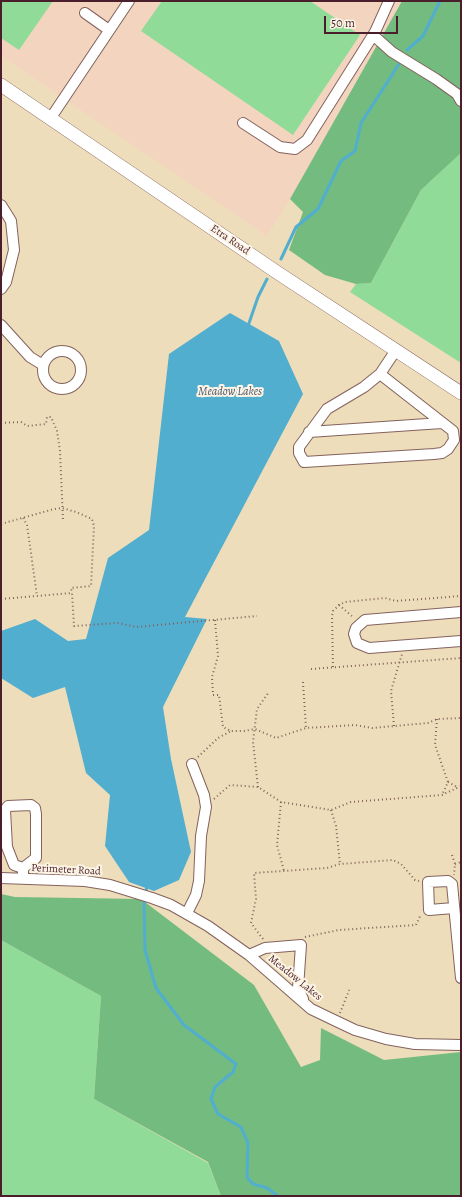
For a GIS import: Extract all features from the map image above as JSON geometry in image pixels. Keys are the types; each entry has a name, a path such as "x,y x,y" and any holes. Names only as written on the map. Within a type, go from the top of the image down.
{"main road":[{"name":"Etra Road","path":"1,85 278,273 461,393"}],"street":[{"path":"50,118 129,1"},
{"path":"243,122 280,147 295,148 307,140 373,35 389,1"},
{"path":"85,13 109,30"},
{"path":"373,35 392,52 436,79 457,94 461,101"},
{"path":"1,205 11,221 14,250 6,282 1,289"},
{"path":"1,325 30,357 43,365"},
{"path":"380,374 453,431 454,440 448,449 442,453 434,454 304,462 299,453 299,447 327,409 364,387 380,374 396,350"},
{"path":"309,432 442,423"},
{"path":"461,612 378,618 361,623 354,634 357,643 370,648 461,641"},
{"path":"187,913 196,895 199,881 201,836 206,807 204,795 192,764"},
{"path":"31,805 35,808 36,858 23,868 14,865 7,847 5,810 8,806 31,805"},
{"path":"23,868 23,879"},
{"name":"Perimeter Road","path":"1,878 84,881 128,889"},
{"path":"454,908 429,910 428,882 448,881 452,884 461,978"},
{"name":"Meadow Lakes","path":"128,889 187,913 208,926 249,955 311,1009 336,1021 356,1030 386,1039 414,1044 461,1045"},
{"path":"249,955 265,948 300,945 298,988 303,1001"}],"path":[{"path":"1,423 21,422 27,426 46,424 46,417 51,418 57,432 59,444 63,520"},
{"path":"1,524 62,508 92,519 94,526 92,586 71,588 74,626 118,623 136,627 257,616"},
{"path":"23,518 28,525 37,596"},
{"path":"1,599 72,593"},
{"path":"338,605 361,623"},
{"path":"215,620 218,656 212,677 213,695 219,695 223,728 231,731 255,729 276,738 306,728 355,726 372,728 428,723 437,719 461,718"},
{"path":"394,726 391,691 401,662 404,645"},
{"path":"311,669 461,658"},
{"path":"303,682 306,728"},
{"path":"258,787 253,742 258,709 269,692"},
{"path":"437,719 435,745 448,782 457,787"},
{"path":"192,764 218,738 231,731"},
{"path":"442,795 448,782"},
{"path":"206,807 230,785 258,787 281,802 332,810 350,802 442,795 461,786"},
{"path":"281,802 277,845 284,872"},
{"path":"332,810 336,826 340,864"},
{"path":"452,855 455,864 452,884"},
{"path":"264,940 251,923 256,899 254,874 327,868 340,864 393,860 401,864 414,880 428,882"},
{"path":"455,864 461,862"},
{"path":"302,937 339,930 416,924 420,915 429,910"},
{"path":"336,1021 350,988"}],"shaded area":[{"path":"1,1 402,1 290,199 267,236 1,56"}],"green space":[{"path":"1,1 53,1 19,50 1,38"},
{"path":"162,1 310,1 360,35 293,135 141,31"},
{"path":"402,1 461,1 461,153 421,190 371,283 356,284 325,275 289,250 303,212 290,199"},
{"path":"461,153 461,363 350,292 356,284 371,283 421,190"},
{"path":"1,894 15,897 141,899 254,985 301,1067 320,1060 321,1028 384,1060 461,1052 461,1196 221,1196 208,1162 94,1099 101,996 1,940"},
{"path":"1,940 101,996 94,1099 208,1163 221,1196 1,1196"}],"water":[{"name":"Meadow Lakes","path":"230,313 279,341 303,394 185,617 207,619 163,707 171,759 191,852 179,880 154,891 129,882 105,846 110,795 86,773 65,687 33,698 1,678 1,631 35,619 68,641 86,639 108,558 149,530 169,354"}],"waterway":[{"path":"407,50 423,36 440,1"},
{"path":"281,259 296,227 318,209 341,161 355,151 361,123 399,64"},
{"path":"248,326 258,297 267,279"},
{"path":"147,885 144,905 145,950 156,988 184,1025 236,1064 233,1072 215,1087 211,1099 218,1114 241,1127 248,1143 247,1177 253,1184 267,1188 278,1196"}]}
